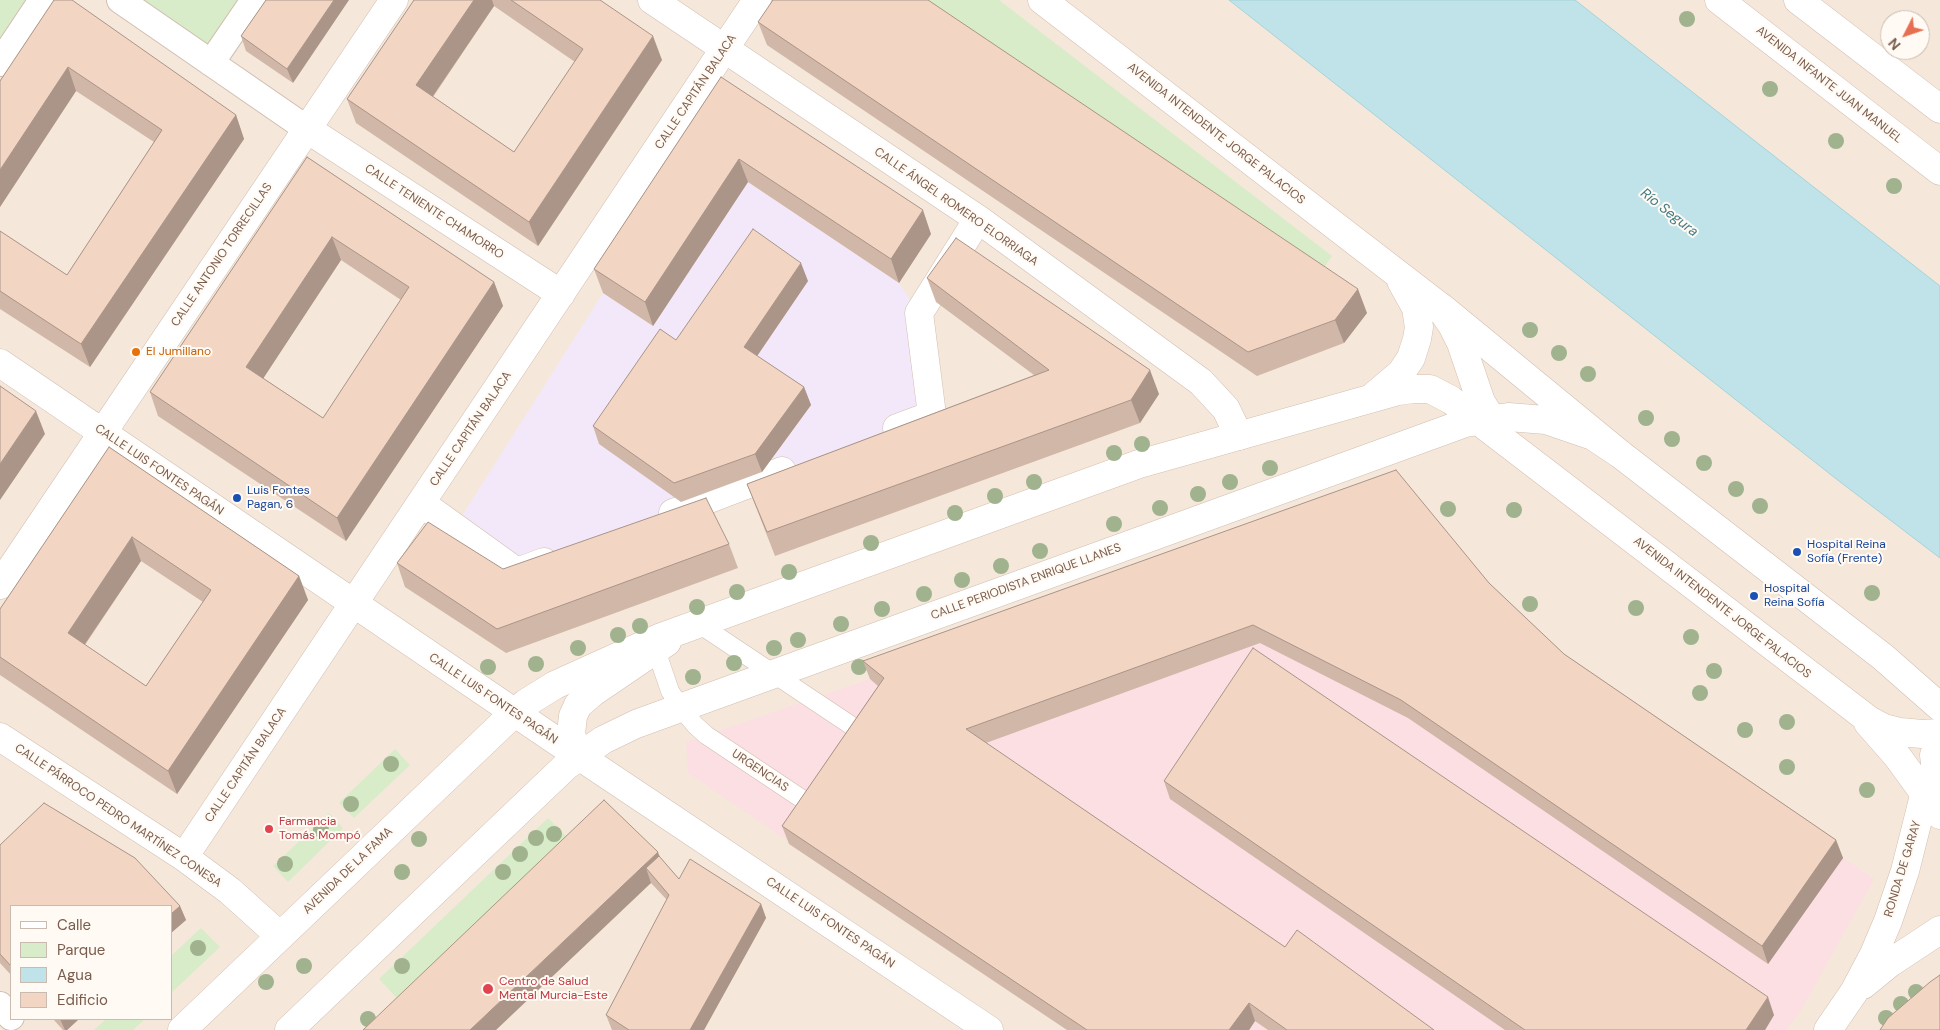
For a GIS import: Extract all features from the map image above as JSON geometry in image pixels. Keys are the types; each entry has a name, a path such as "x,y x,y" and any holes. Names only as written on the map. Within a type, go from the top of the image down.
{"street":[{"path":"0,63 42,0"},
{"path":"120,0 307,129"},
{"path":"211,63 254,0"},
{"name":"CALLE ANTONIO TORRECILLAS","path":"0,585 394,0"},
{"name":"CALLE ÁNGEL ROMERO ELORRIAGA","path":"652,0 978,219 1201,382 1226,409 1239,436"},
{"name":"CALLE CAPITÁN BALACA","path":"184,857 757,0"},
{"name":"AVENIDA INTENDENTE JORGE PALACIOS","path":"1042,0 1438,305 1620,454 1867,645 1940,706"},
{"name":"AVENIDA INFANTE JUAN MANUEL","path":"1719,0 1940,171"},
{"path":"1798,0 1940,109"},
{"name":"CALLE TENIENTE CHAMORRO","path":"307,129 560,294"},
{"path":"877,436 932,414 919,313 978,219"},
{"name":"AVENIDA INTENDENTE JORGE PALACIOS","path":"1371,397 1401,373 1411,358 1419,327 1416,308 1403,284 1390,269"},
{"name":"AVENIDA INTENDENTE JORGE PALACIOS","path":"1438,305 1456,333 1476,390 1484,420"},
{"name":"CALLE LUIS FONTES PAGÁN","path":"0,362 514,713 812,910 989,1030"},
{"name":"AVENIDA INTENDENTE JORGE PALACIOS","path":"1371,397 1413,389 1430,389 1484,420 1517,450 1858,713 1876,724 1938,743"},
{"path":"514,713 555,685 633,649 694,626 1139,464 1298,420 1371,397"},
{"name":"AVENIDA INTENDENTE JORGE PALACIOS","path":"1484,420 1508,417 1532,418 1558,424 1593,436 1620,454"},
{"name":"CALLE PERIODISTA ENRIQUE LLANES","path":"578,756 620,731 680,707 1434,434 1484,420"},
{"path":"646,523 803,464"},
{"path":"421,503 517,572 563,554"},
{"path":"289,1030 548,782 578,756 571,734 573,716 578,705 592,693 694,626"},
{"name":"AVENIDA DE LA FAMA","path":"182,1030 514,713"},
{"path":"1858,713 1883,739 1935,802"},
{"name":"CALLE PÁRROCO PEDRO MARTÍNEZ CONESA","path":"0,737 184,857 230,891 280,936"},
{"path":"1935,802 1938,743"},
{"name":"RONDA DE GARAY","path":"1828,1030 1854,992 1874,954 1935,802"},
{"name":"RONDA DE GARAY","path":"1854,992 1890,963 1940,930"},
{"path":"0,1005 10,1016"},
{"path":"14,1020 23,1030"}],"lane":[{"path":"694,626 774,673 864,734"},
{"name":"URGENCIAS","path":"656,650 666,684 680,707 706,735 814,807"}],"shaded area":[{"path":"0,0 1940,0 1940,1030 0,1030"},
{"path":"748,182 899,283 919,313 932,415 517,572 455,527 603,293 653,326"},
{"path":"1495,601 1570,672 1874,879 1801,1010 1786,1030 1067,1030 688,773 686,742 870,679"}],"green space":[{"path":"0,0 42,0 0,63"},
{"path":"120,0 254,0 211,63"},
{"path":"908,0 999,0 1332,256 1318,276"},
{"path":"395,749 410,765 354,818 339,803"},
{"path":"329,813 343,828 288,882 273,866"},
{"path":"548,818 567,837 397,998 379,979"},
{"path":"201,928 220,947 172,992 172,955"},
{"path":"105,1020 144,1020 133,1030 94,1030"}],"water":[{"name":"Río Segura","path":"1229,0 1575,0 1940,286 1940,558 1835,478"}],"building":[{"path":"54,0 72,0 236,115 81,344 0,291 0,231 67,275 162,130 68,67 0,170 0,81"},
{"path":"266,0 334,0 287,69 241,36"},
{"path":"414,0 474,0 416,85 514,152 583,49 511,0 600,0 653,36 529,222 347,99"},
{"path":"773,0 928,0 1358,289 1335,320 1248,352 758,22"},
{"path":"721,77 923,210 891,259 739,159 645,302 594,269"},
{"path":"307,157 494,282 337,518 150,392","holes":["332,237 409,287 323,418 246,367"]},
{"path":"753,229 801,263 744,347 804,387 755,454 674,483 593,426 660,329 676,340"},
{"path":"956,238 1150,370 1131,400 767,532 747,484 1049,370 927,278"},
{"path":"0,386 36,411 0,464"},
{"path":"109,447 299,576 168,771 0,657 0,609","holes":["132,537 211,590 146,686 68,633"]},
{"path":"1396,470 1489,583 1564,654 1836,840 1762,946 1401,700 1253,625 966,729 1285,947 1297,930 1434,1030 1287,1030 1249,1003 1229,1030 1087,1030 782,826 884,678 863,661"},
{"path":"706,498 729,544 497,629 397,563 428,522 503,569"},
{"path":"1253,648 1768,997 1746,1030 1525,1030 1164,781"},
{"path":"604,800 658,852 470,1030 363,1030"},
{"path":"44,803 135,858 180,906 172,913 172,905 10,905 10,965 0,954 0,845"},
{"path":"659,856 679,879 690,859 761,904 690,1030 629,1030 606,1015 669,895 646,868"},
{"path":"1940,975 1940,1030 1880,1030 1888,1018"}],"place":[{"name":"El Jumillano","path":"136,352"},
{"name":"Luis Fontes Pagan, 6","path":"237,498"},
{"name":"Hospital Reina Sofía (Frente)","path":"1797,552"},
{"name":"Hospital Reina Sofía","path":"1754,596"},
{"name":"Farmancia Tomás Mompó","path":"269,829"},
{"name":"Centro de Salud Mental Murcia-Este","path":"488,989"}]}
